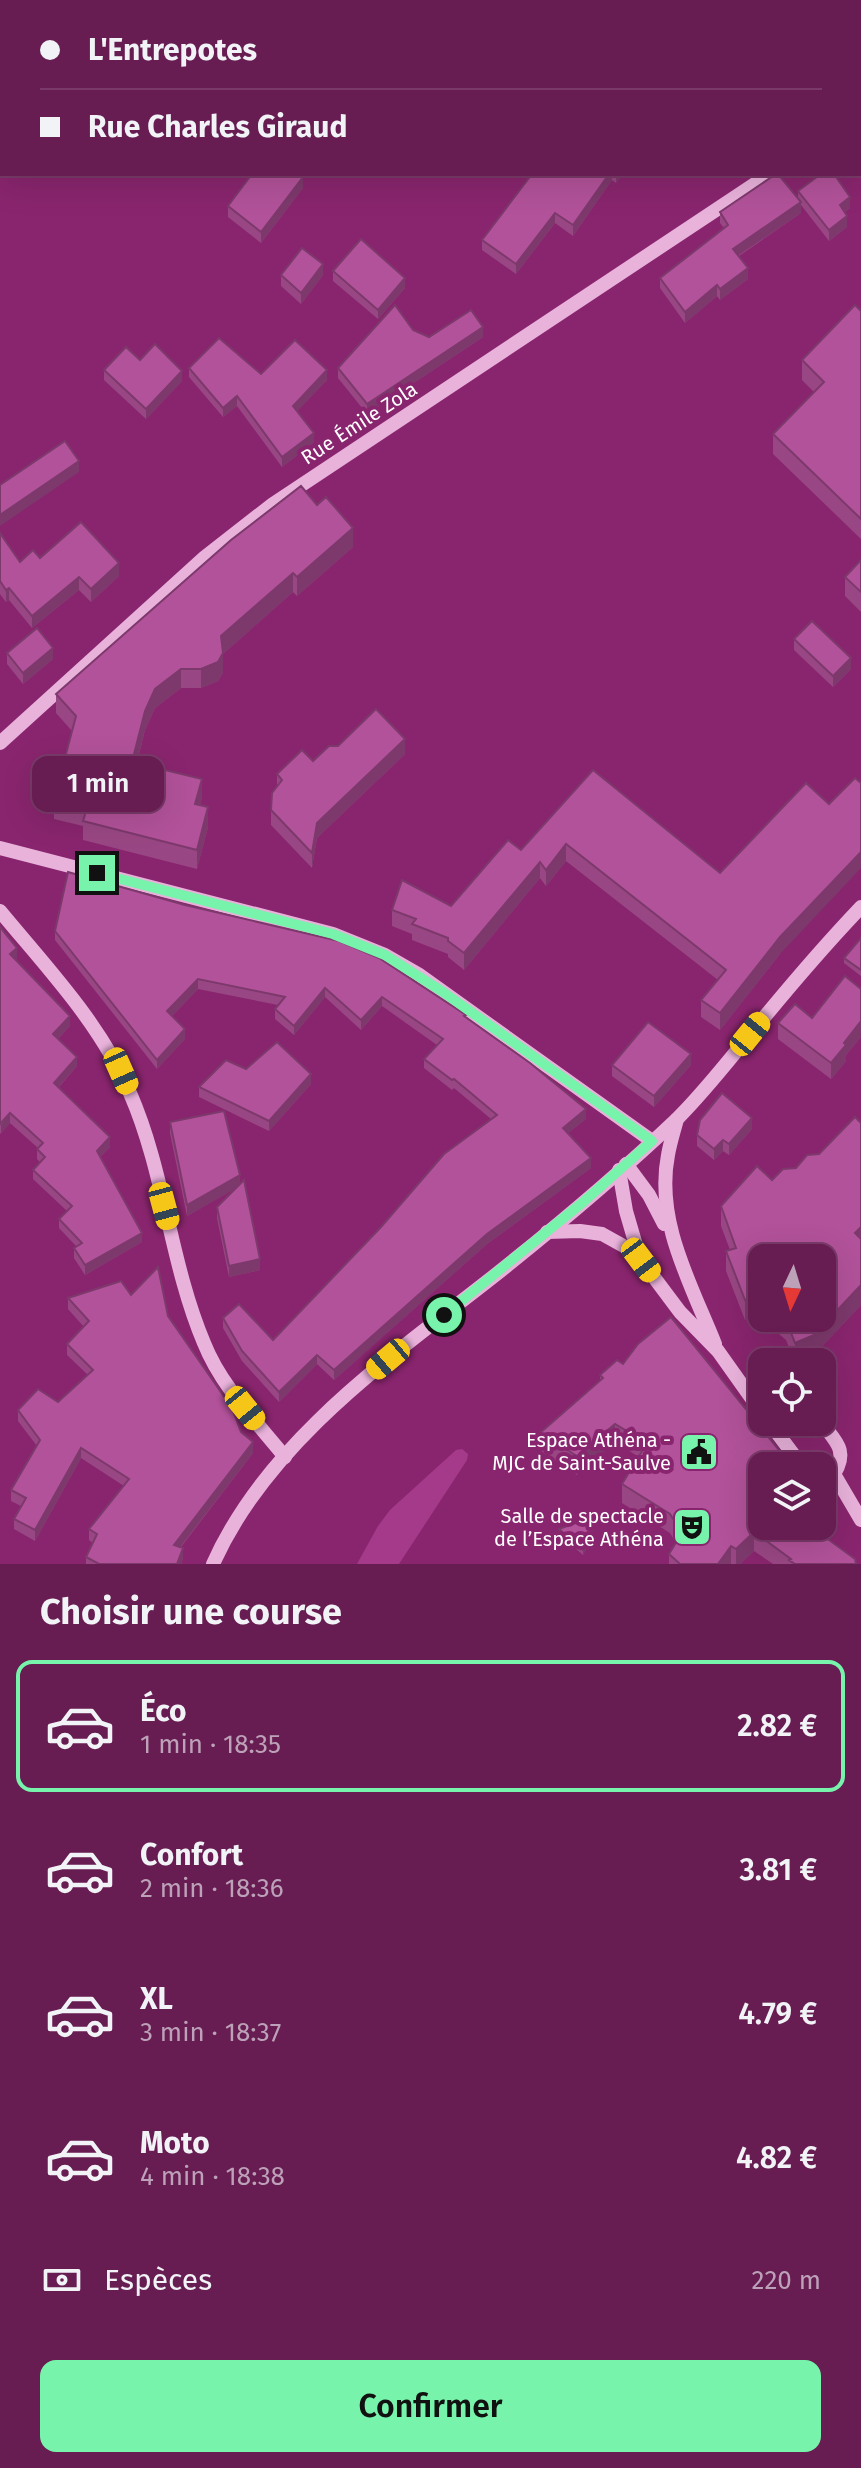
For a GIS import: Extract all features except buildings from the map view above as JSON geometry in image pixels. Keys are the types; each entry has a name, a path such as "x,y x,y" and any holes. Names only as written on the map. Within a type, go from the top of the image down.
{"street":[{"name":"Rue Émile Zola","path":"0,743 205,557 273,504 767,176"},
{"path":"0,848 333,934 369,948 418,974 652,1141"},
{"path":"213,1564 246,1502 285,1457 369,1375 547,1232 678,1118 861,907"},
{"path":"0,911 82,1011 121,1071 145,1132 204,1345 226,1384 285,1457"},
{"path":"675,1246 667,1209 666,1185 667,1156 678,1118"},
{"path":"622,1167 649,1195 675,1246 718,1351"},
{"path":"622,1167 626,1211 641,1260"},
{"path":"547,1232 602,1234 620,1243 641,1260 680,1312 718,1351 748,1393"},
{"path":"832,1436 840,1447 842,1462 836,1467"},
{"path":"836,1485 861,1520"}],"shaded area":[{"path":"462,1449 468,1454 467,1460 399,1564 357,1564 390,1510 456,1450"}],"place":[{"name":"Espace Athéna - MJC de Saint-Saulve","path":"699,1452"},
{"name":"Salle de spectacle de l’Espace Athéna","path":"692,1527"}],"route":[{"path":"97,873 333,934 385,955 418,974 652,1141 582,1203 444,1315"}]}
